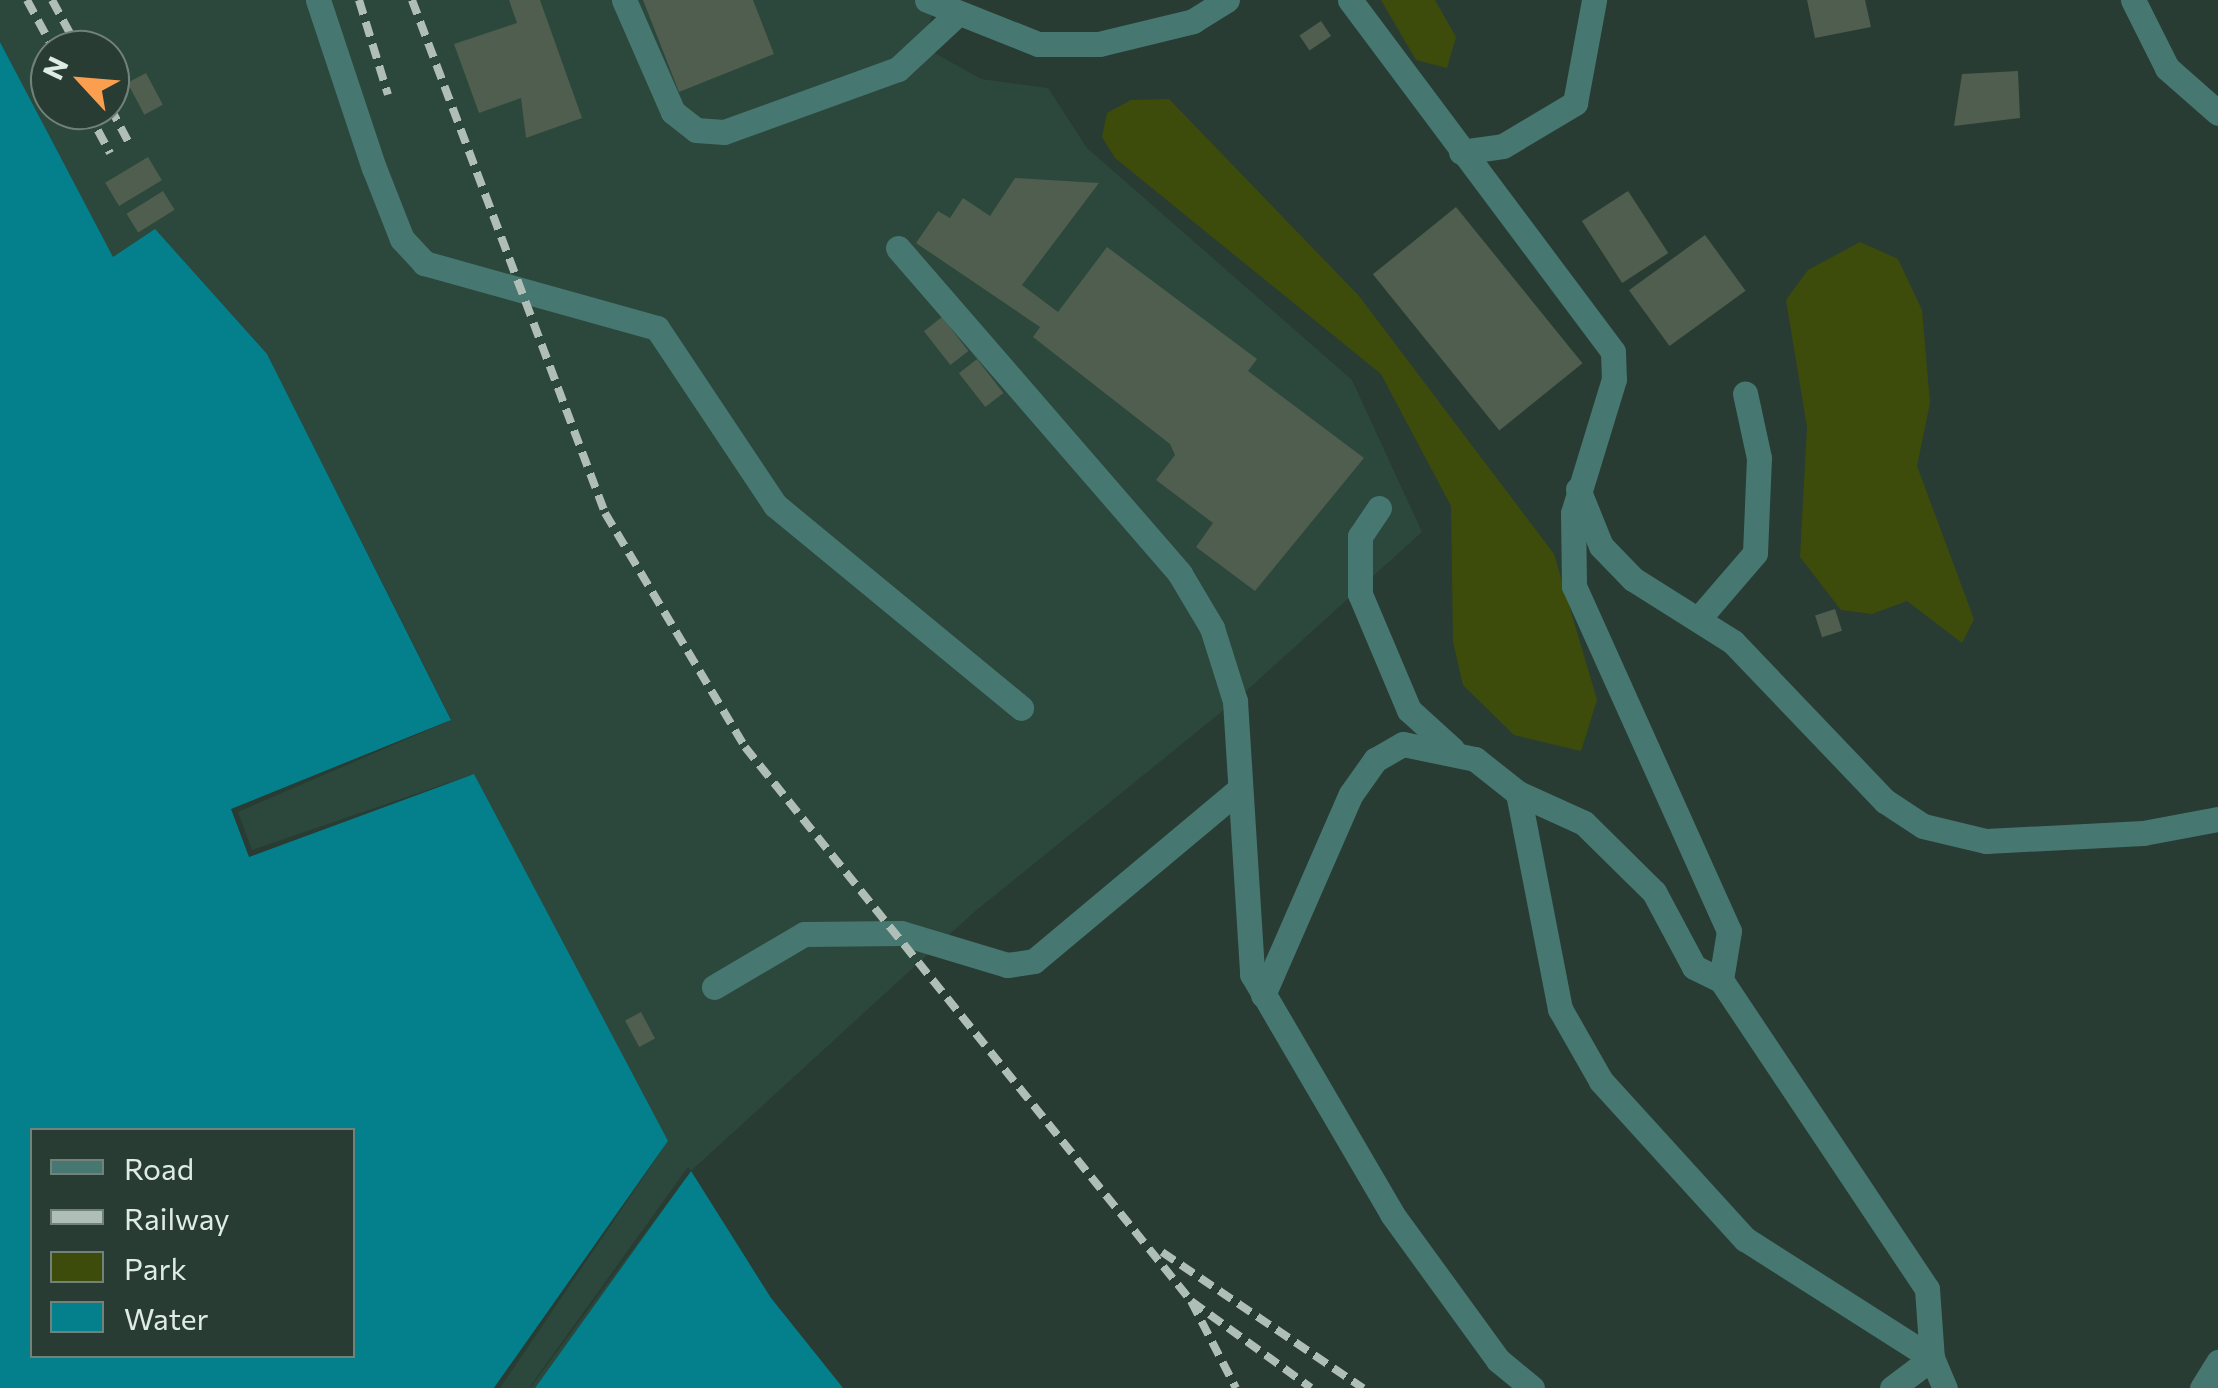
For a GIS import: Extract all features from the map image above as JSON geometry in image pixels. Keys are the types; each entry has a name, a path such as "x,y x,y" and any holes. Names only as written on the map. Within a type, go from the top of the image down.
{"street":[{"path":"318,0 388,204 424,263 658,328 775,505 1021,708"},
{"path":"624,0 673,112 696,130 724,132 898,69 954,17"},
{"path":"927,0 954,17 1038,44 1099,44 1193,21 1227,0"},
{"path":"1350,0 1612,352 1614,378 1578,489 1572,546 1584,621 1700,856 1729,931 1721,980"},
{"path":"1461,152 1503,146 1575,103 1594,0"},
{"path":"2133,0 2168,68 2216,112"},
{"path":"898,248 1180,574 1212,628 1235,701 1252,974 1392,1214 1498,1360 1532,1388"},
{"path":"1700,617 1755,553 1759,458 1745,393"},
{"path":"1578,489 1602,546 1633,579 1700,617 1886,801 1923,826 1986,841 2143,834 2218,819"},
{"path":"1379,508 1357,549 1360,594 1409,710 1452,749 1518,793 1584,823 1654,892 1694,967 1721,980 1927,1290 1932,1358 1946,1388"},
{"path":"1263,994 1352,794 1376,760 1403,744 1452,749"},
{"path":"714,987 804,934 902,932 1007,965 1034,960 1240,790"},
{"path":"1518,793 1560,1009 1601,1080 1745,1239 1932,1358"},
{"path":"1892,1388 1932,1358"},
{"path":"2202,1388 2218,1362"}],"shaded area":[{"path":"0,0 935,0 924,47 981,79 1048,88 1087,148 1352,380 1422,532 1235,701 973,913 691,1171 535,1388 494,1388 667,1141 249,857 231,809 451,719 267,354 113,258 46,130 130,130 130,30 30,30 30,99 0,42"}],"green space":[{"path":"1381,0 1435,0 1456,37 1447,68 1416,60"},
{"path":"1169,99 1359,296 1554,554 1597,700 1581,751 1514,735 1463,685 1453,642 1451,506 1381,374 1115,158 1102,137 1107,113 1131,100"},
{"path":"1860,242 1898,259 1922,310 1930,403 1917,466 1974,619 1962,643 1907,601 1872,614 1841,610 1800,557 1807,427 1786,300 1808,270"}],"water":[{"path":"0,42 30,99 30,130 46,130 113,257 155,229 267,354 451,720 232,809 250,856 474,774 668,1141 494,1388 0,1388"},
{"path":"691,1171 771,1298 843,1388 535,1388"}],"pier":[{"path":"451,720 238,812 252,850 474,774 249,857 231,809"},
{"path":"668,1141 500,1388 494,1388"},
{"path":"688,1167 691,1171 530,1388 531,1385"}],"building":[{"path":"509,0 540,0 582,118 526,138 521,98 479,113 454,44 517,23"},
{"path":"643,0 753,0 774,54 679,92"},
{"path":"1807,0 1865,0 1871,27 1815,38"},
{"path":"1321,21 1331,36 1310,50 1299,36"},
{"path":"2018,71 2020,118 1954,126 1962,74"},
{"path":"146,73 163,105 144,115 130,82"},
{"path":"148,157 162,180 119,206 105,183"},
{"path":"1015,178 1099,183 1022,285 1058,312 1107,247 1257,359 1248,371 1364,458 1255,591 1196,547 1213,523 1156,480 1175,455 1170,444 1033,337 1040,327 916,243 938,211 950,218 963,198 990,216"},
{"path":"163,191 175,210 138,232 127,214"},
{"path":"1628,191 1668,253 1622,283 1582,221"},
{"path":"1456,207 1582,363 1499,431 1373,274"},
{"path":"1705,235 1746,291 1670,346 1629,290"},
{"path":"942,317 968,351 950,365 924,331"},
{"path":"977,359 1003,393 985,407 959,373"},
{"path":"1835,609 1842,631 1822,637 1815,615"},
{"path":"641,1012 655,1038 639,1047 625,1020"}],"railway":[{"path":"27,0 43,30"},
{"path":"52,0 68,30"},
{"path":"359,0 388,95"},
{"path":"412,0 605,513 745,747 1191,1301 1236,1388"},
{"path":"98,130 110,153"},
{"path":"122,130 129,143"},
{"path":"1162,1252 1363,1388"},
{"path":"1191,1301 1311,1388"}]}
